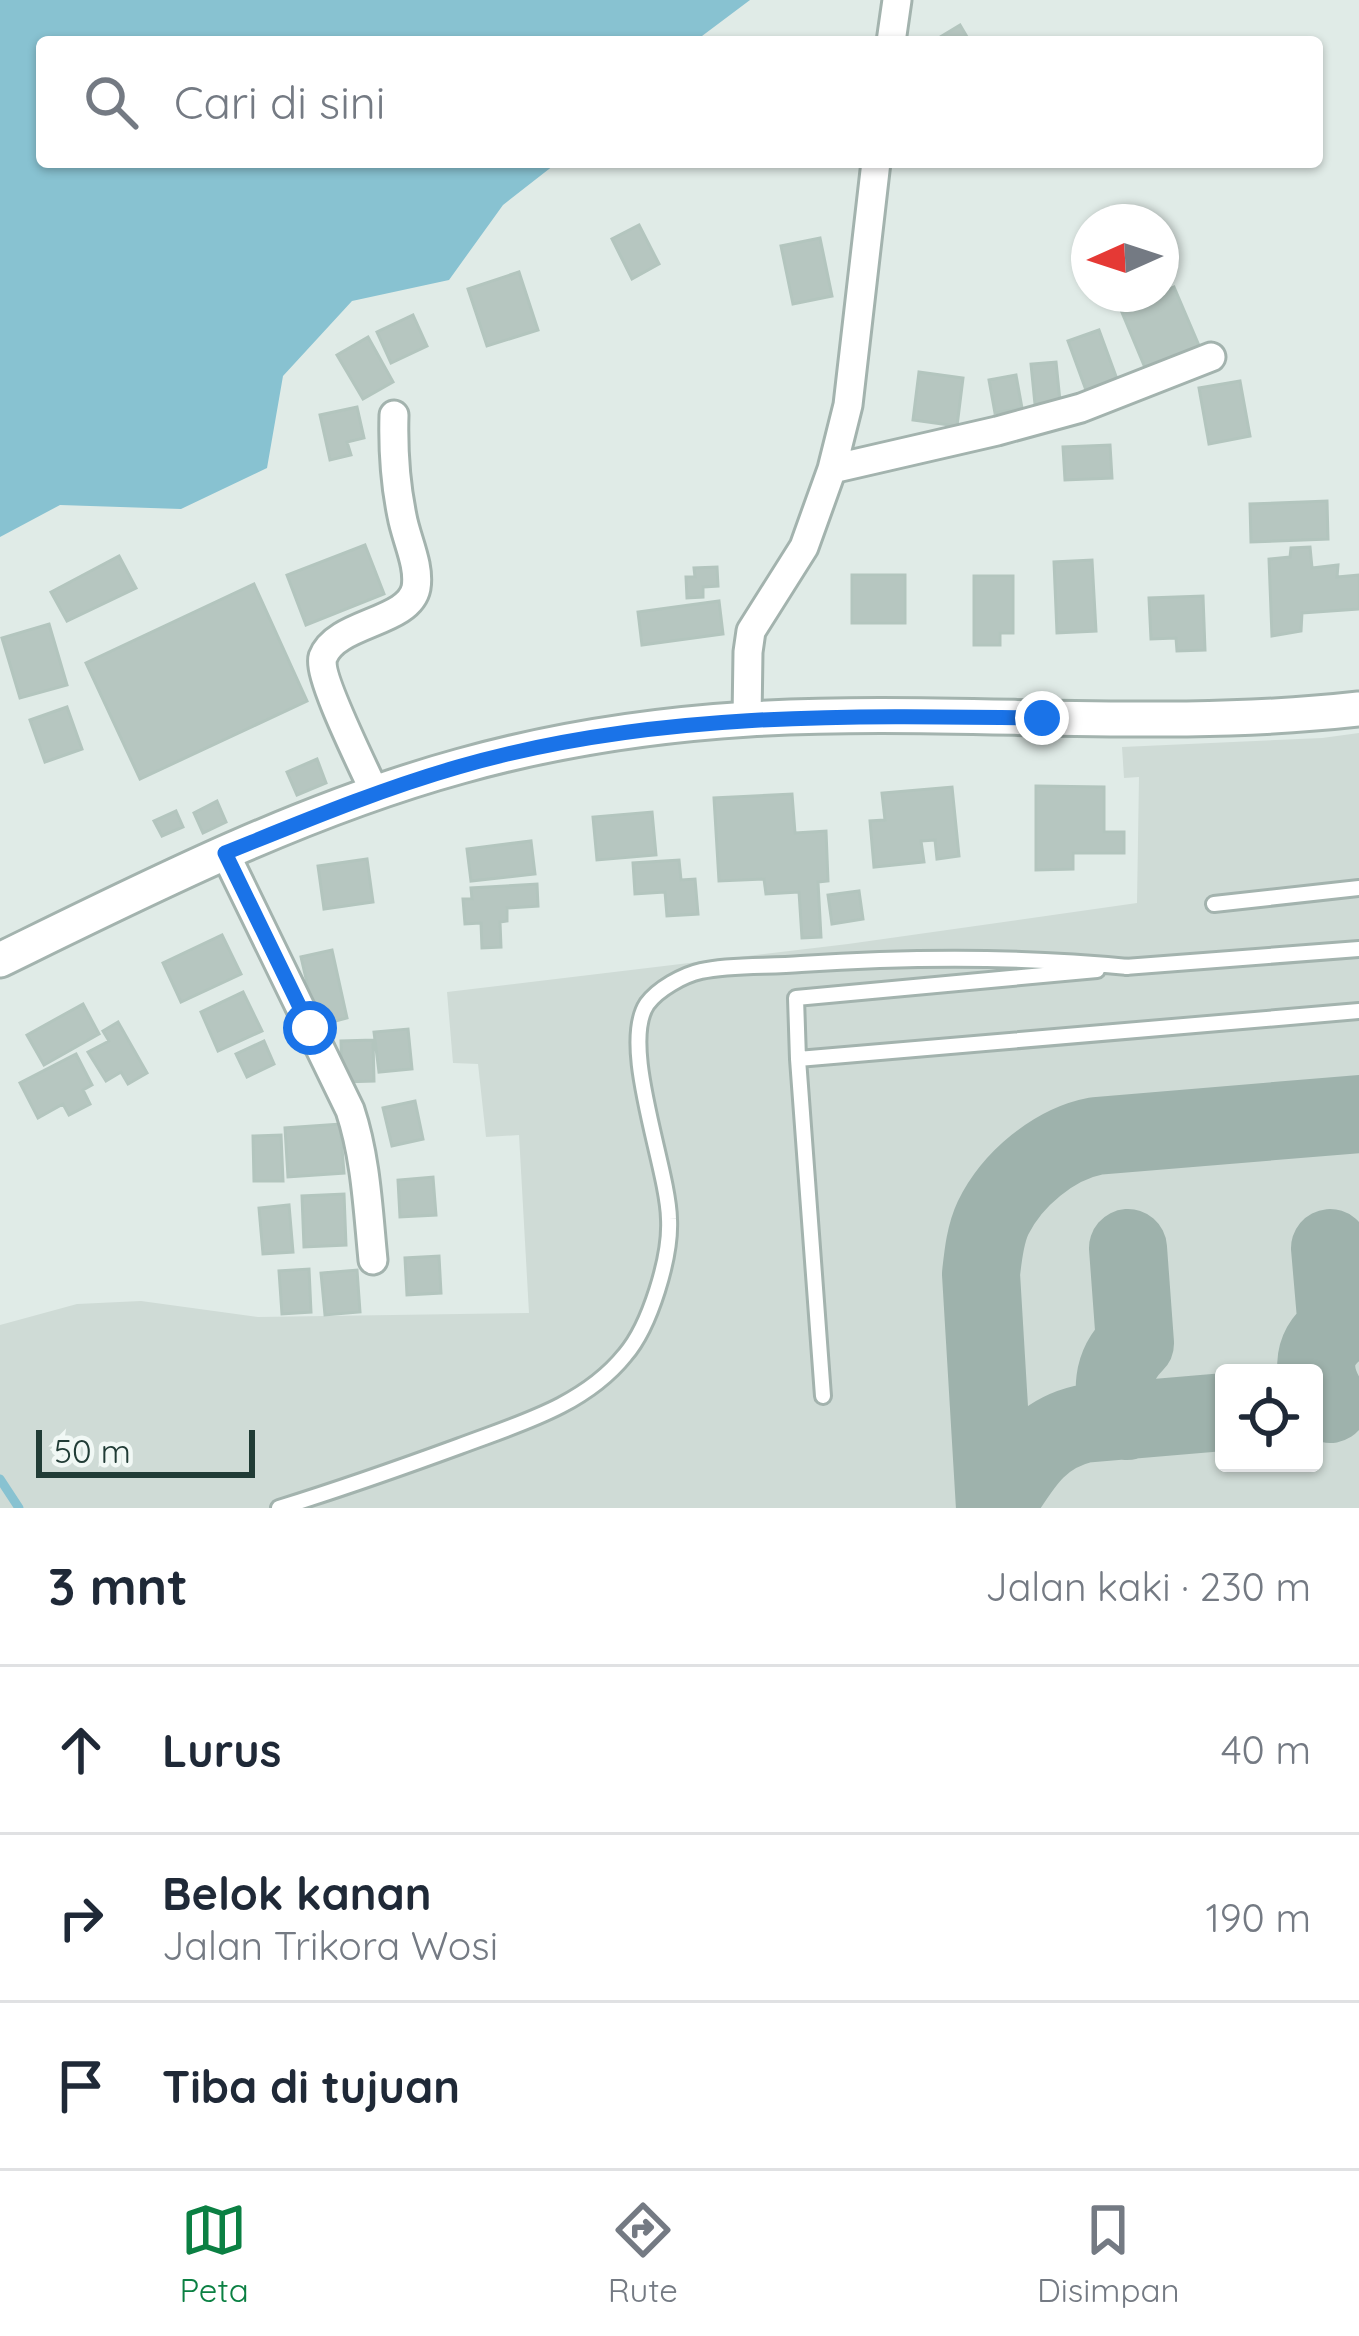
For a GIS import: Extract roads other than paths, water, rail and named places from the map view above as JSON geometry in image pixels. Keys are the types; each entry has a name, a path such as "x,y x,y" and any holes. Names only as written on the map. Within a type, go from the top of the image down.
{"street":[{"path":"891,36 898,0"},
{"path":"747,719 752,631 804,547 832,469 848,405 875,168"},
{"path":"832,469 1081,408 1211,357"},
{"path":"375,794 322,667 325,652 338,639 405,606 416,590 415,566 398,498 394,416"},
{"path":"1,955 225,853 375,794 460,766 580,740 747,719 1214,720 1359,709"},
{"path":"225,853 350,1110 365,1178 373,1260"}],"lane":[{"path":"1214,904 1359,888"},
{"path":"823,1396 796,998 1359,949"},
{"path":"279,1508 550,1412 597,1384 628,1353 653,1302 668,1250 670,1215 640,1066 639,1031 646,1006 664,988 699,971 897,958 1129,967"},
{"path":"798,1059 1359,1011"}],"water":[{"path":"0,0 750,0 702,36 36,36 36,168 550,168 503,205 449,280 352,301 283,376 267,468 181,509 60,505 0,537"}],"waterway":[{"path":"0,1479 19,1508"}]}
